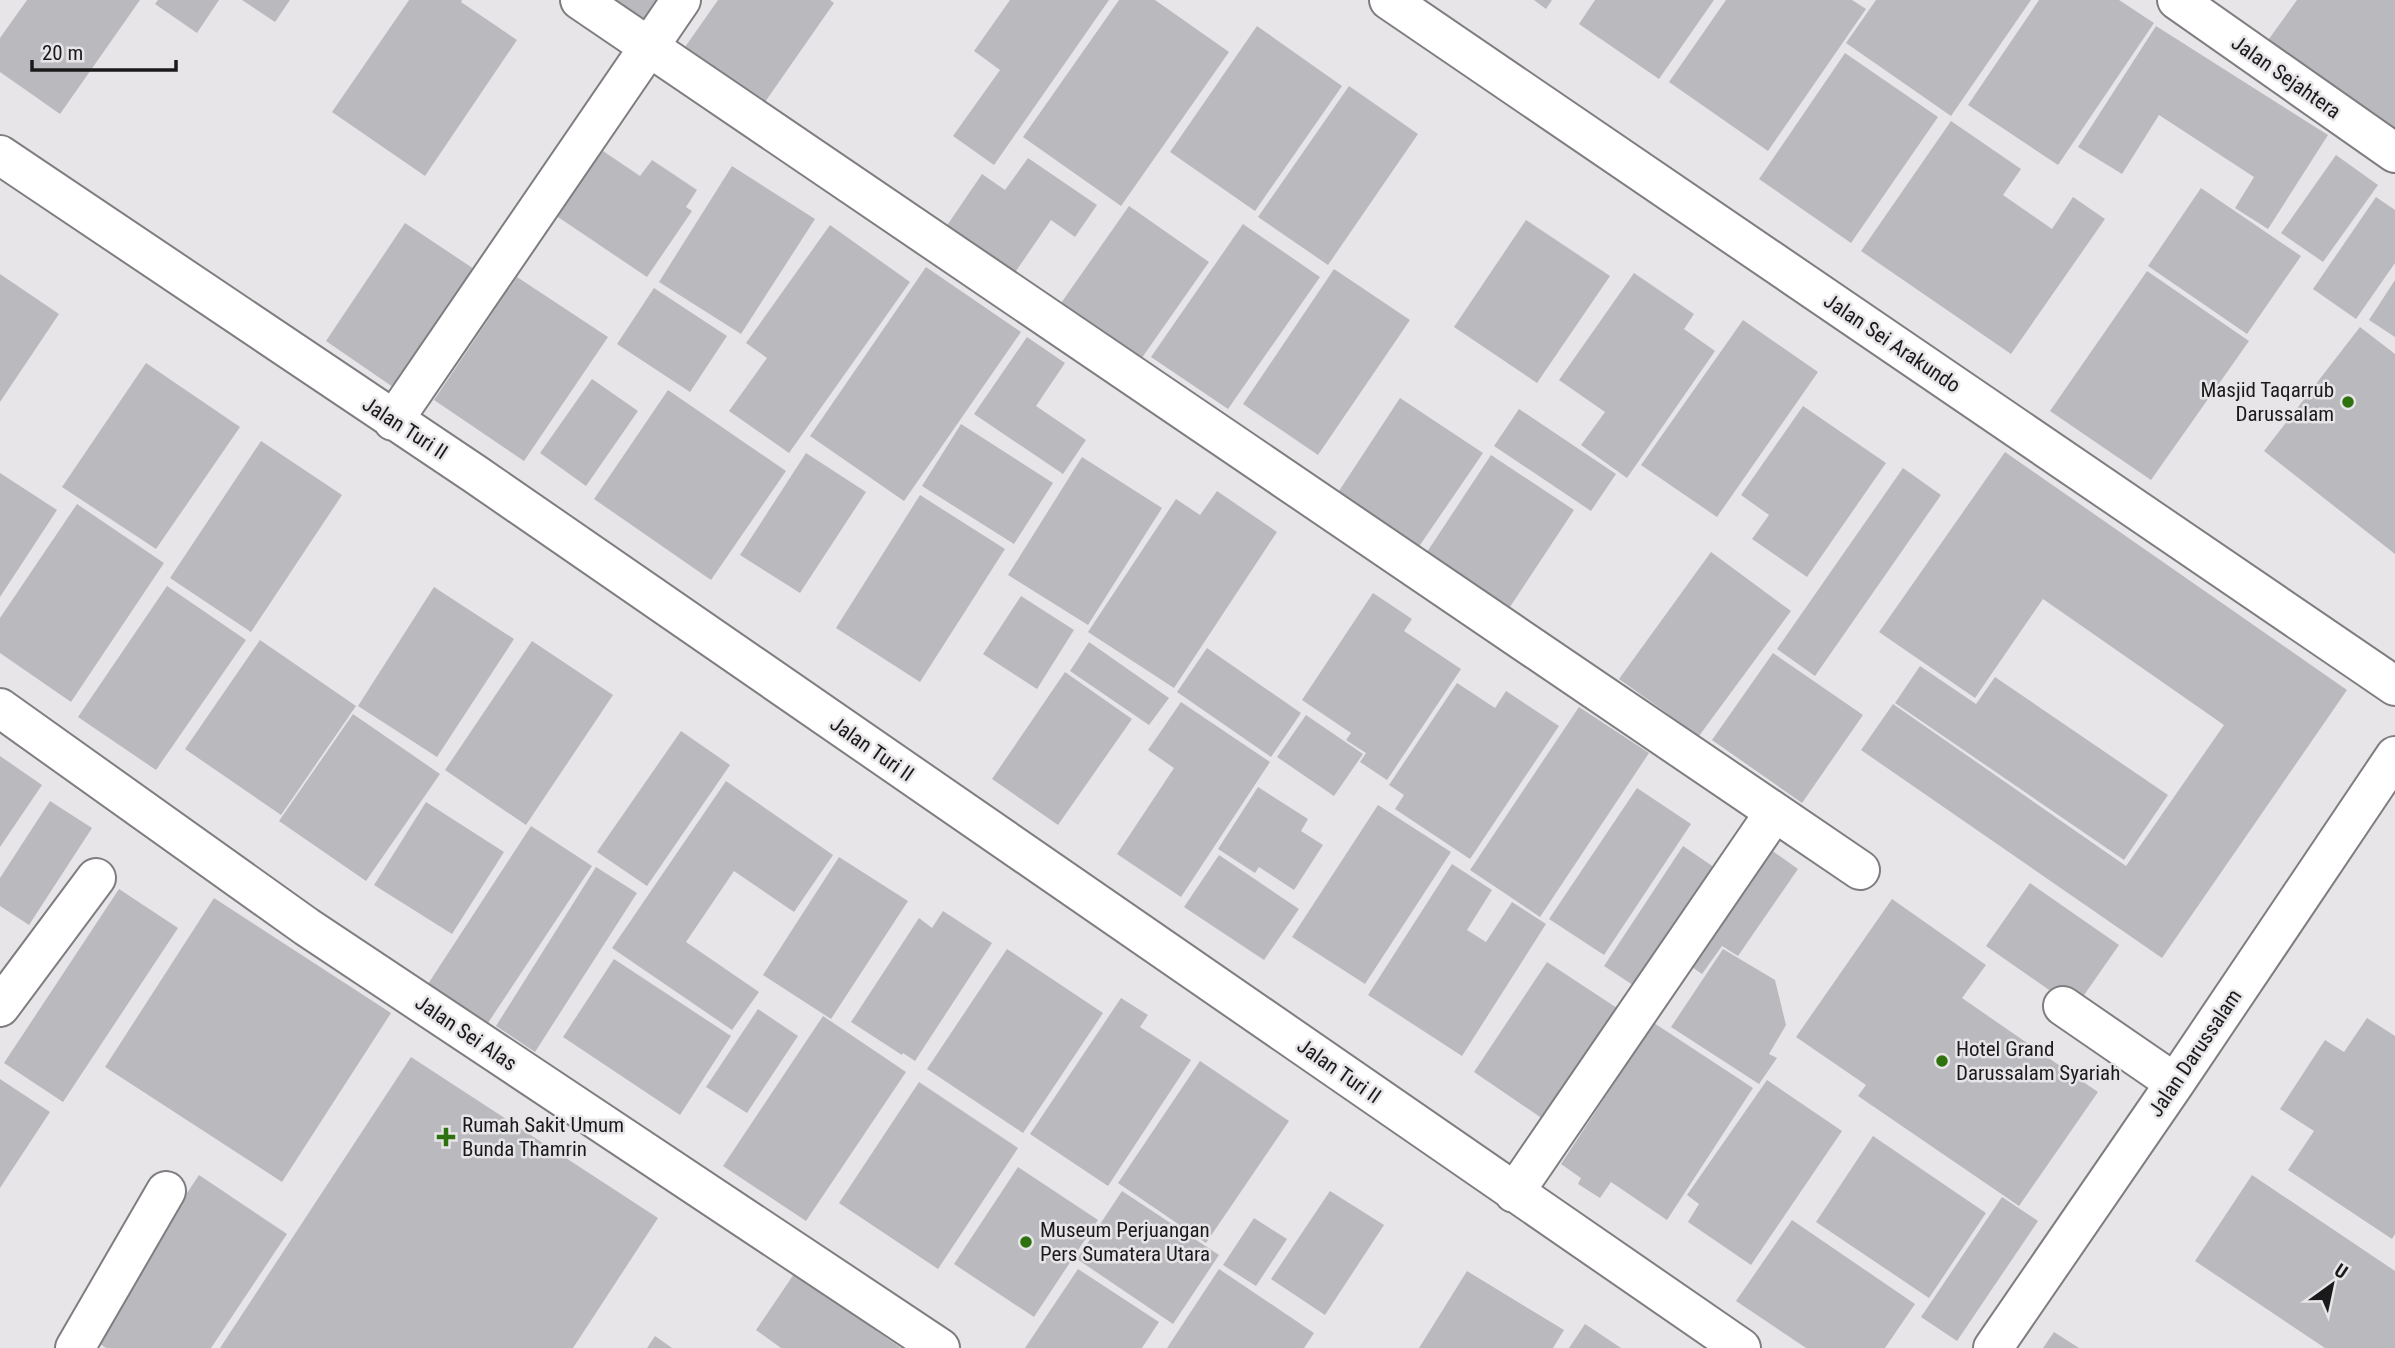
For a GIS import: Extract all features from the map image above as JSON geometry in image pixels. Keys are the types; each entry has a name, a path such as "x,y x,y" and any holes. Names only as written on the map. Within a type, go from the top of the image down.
{"street":[{"path":"580,0 1860,870"},
{"path":"393,421 681,0"},
{"name":"Jalan Sei Arakundo","path":"1389,0 2395,686"},
{"name":"Jalan Sejahtera","path":"2188,3 2395,153"},
{"name":"Jalan Turi II","path":"0,155 475,474 1741,1348"},
{"name":"Jalan Sei Alas","path":"0,708 307,927 940,1348"},
{"name":"Jalan Darussalam","path":"1993,1348 2395,756"},
{"path":"1514,1193 1774,813"},
{"path":"0,1007 96,878"},
{"path":"2063,1006 2175,1083"},
{"path":"75,1348 166,1191"}],"building":[{"path":"27,0 140,0 60,114 0,72 0,38"},
{"path":"158,0 219,0 197,33 155,4"},
{"path":"242,0 290,0 275,22"},
{"path":"409,0 462,0 461,2 517,40 425,176 332,112"},
{"path":"599,0 659,0 638,28"},
{"path":"718,0 830,0 834,3 765,102 685,47"},
{"path":"1010,0 1109,0 994,165 953,136 1000,70 974,51"},
{"path":"1119,0 1155,0 1229,52 1121,206 1023,137"},
{"path":"1534,0 1552,0 1546,9"},
{"path":"1595,0 1714,0 1659,79 1579,24"},
{"path":"1726,0 1852,0 1866,9 1768,151 1669,82"},
{"path":"1876,0 2031,0 1951,116 1846,43"},
{"path":"2039,0 2119,0 2154,23 2058,165 1968,105"},
{"path":"2297,0 2395,0 2395,145 2261,50"},
{"path":"1257,26 1342,86 1255,211 1170,152"},
{"path":"2156,26 2328,135 2268,229 2235,208 2254,177 2159,115 2122,174 2078,147"},
{"path":"1845,53 1938,117 1851,243 1759,179"},
{"path":"1349,86 1418,134 1328,265 1258,217"},
{"path":"1951,121 2021,169 2003,195 2052,229 2073,197 2105,219 2011,354 1861,251"},
{"path":"597,147 640,176 652,160 697,190 686,207 692,211 647,277 552,213"},
{"path":"2336,155 2378,185 2323,262 2281,233"},
{"path":"1028,158 1097,205 1075,237 1051,220 1014,274 946,227 982,174 1005,190"},
{"path":"732,166 815,219 741,334 659,282"},
{"path":"2201,188 2301,256 2247,334 2148,266"},
{"path":"2376,197 2395,210 2395,263 2356,319 2313,289"},
{"path":"1129,206 1209,262 1132,372 1052,316"},
{"path":"1526,220 1610,276 1537,383 1454,327"},
{"path":"405,223 486,277 406,396 326,341"},
{"path":"1243,224 1320,277 1228,409 1151,357"},
{"path":"830,225 910,282 789,453 729,411 767,358 746,343"},
{"path":"926,267 1021,332 904,501 810,436"},
{"path":"1334,269 1410,320 1318,455 1243,404"},
{"path":"2147,271 2249,341 2151,480 2050,411"},
{"path":"1634,273 1694,314 1684,329 1715,351 1627,478 1581,445 1605,412 1559,380"},
{"path":"0,274 59,314 0,402"},
{"path":"517,277 608,337 524,461 434,400"},
{"path":"2395,280 2395,337 2369,320"},
{"path":"654,288 727,336 690,392 617,344"},
{"path":"1743,320 1818,372 1717,517 1641,465"},
{"name":"Masjid Taqarrub Darussalam","path":"2360,327 2395,354 2395,554 2264,451"},
{"path":"1027,337 1065,363 1036,406 1086,440 1063,474 974,414"},
{"path":"146,363 240,427 156,549 62,487"},
{"path":"592,379 638,411 586,486 540,453"},
{"path":"668,390 786,471 711,580 594,499"},
{"path":"1400,398 1483,453 1418,548 1337,494"},
{"path":"1803,406 1886,463 1807,577 1752,539 1769,515 1741,495"},
{"path":"1519,409 1616,474 1591,511 1494,446"},
{"path":"961,424 1053,483 1014,544 922,486"},
{"path":"261,441 342,495 251,632 170,578"},
{"path":"2005,452 2347,690 2162,958 1861,750 1893,704 2126,866 2224,725 2043,599 1975,698 1879,632"},
{"path":"806,453 866,492 800,593 740,555"},
{"path":"1491,455 1574,510 1510,607 1427,552"},
{"path":"1082,457 1162,508 1088,625 1008,575"},
{"path":"1903,468 1941,495 1815,676 1777,649"},
{"path":"0,473 57,510 0,597"},
{"path":"1217,491 1277,532 1174,688 1088,632 1176,499 1200,515"},
{"path":"920,495 1005,549 920,682 836,628"},
{"path":"77,504 164,563 71,702 0,653 0,618"},
{"path":"1711,552 1791,611 1699,736 1619,679"},
{"path":"167,586 246,640 156,770 78,717"},
{"path":"434,587 514,639 437,757 358,706"},
{"path":"1373,593 1412,619 1404,631 1461,669 1387,780 1360,762 1366,753 1346,740 1351,733 1302,700"},
{"path":"1021,596 1074,630 1037,689 983,654"},
{"path":"260,640 356,706 281,815 185,749"},
{"path":"532,641 613,695 526,825 445,770"},
{"path":"1089,642 1169,698 1149,725 1070,671"},
{"path":"1207,648 1301,713 1271,757 1177,692"},
{"path":"1773,653 1863,715 1802,803 1712,740"},
{"path":"1920,666 1976,704 1995,677 2168,795 2124,860 1895,703"},
{"path":"1065,672 1132,719 1058,825 992,779"},
{"path":"1457,683 1495,708 1506,691 1559,726 1470,859 1395,809 1404,795 1389,785"},
{"path":"1181,702 1270,762 1181,897 1117,854 1174,768 1148,750"},
{"path":"1579,707 1649,753 1540,917 1470,870"},
{"path":"353,714 440,774 366,881 279,821"},
{"path":"1306,715 1363,754 1334,796 1277,757"},
{"path":"681,731 730,765 647,886 597,852"},
{"path":"0,756 42,785 0,847"},
{"path":"726,781 833,855 794,912 734,871 686,942 759,992 732,1030 612,948"},
{"path":"1258,787 1308,819 1301,831 1323,845 1294,890 1259,867 1255,873 1218,849"},
{"path":"1637,788 1691,824 1604,955 1549,919"},
{"path":"50,801 92,828 29,925 0,906 0,878"},
{"path":"426,802 504,852 452,934 374,885"},
{"path":"1378,805 1451,852 1365,984 1292,937"},
{"path":"531,826 592,866 486,1026 426,987"},
{"path":"1683,846 1724,874 1645,993 1604,966"},
{"path":"1767,847 1798,869 1738,956 1722,946 1702,974 1686,963"},
{"path":"1219,855 1299,909 1264,960 1184,907"},
{"path":"839,857 908,901 831,1019 763,975"},
{"path":"1452,864 1492,890 1467,930 1486,942 1512,902 1546,924 1462,1056 1368,995"},
{"path":"596,867 637,893 535,1052 496,1026"},
{"path":"2030,883 2119,945 2075,1008 1986,946"},
{"path":"119,889 178,928 63,1102 4,1063"},
{"path":"214,898 391,1013 282,1182 105,1067"},
{"name":"Hotel Grand Darussalam Syariah","path":"1892,899 1986,965 1962,998 2098,1092 2019,1206 1858,1096 1866,1085 1796,1037"},
{"path":"943,911 992,943 915,1061 851,1022 919,918 932,928"},
{"path":"1007,949 1103,1013 1023,1133 927,1069"},
{"path":"1723,949 1775,980 1786,1025 1769,1054 1777,1058 1759,1084 1671,1027"},
{"path":"614,959 731,1036 680,1115 563,1037"},
{"path":"1547,962 1617,1008 1543,1119 1474,1072"},
{"path":"1121,998 1148,1015 1140,1027 1191,1060 1108,1186 1030,1134"},
{"path":"758,1009 798,1036 747,1113 706,1087"},
{"path":"823,1016 906,1072 806,1221 723,1166"},
{"path":"2367,1018 2395,1036 2395,1234 2392,1239 2288,1170 2314,1131 2280,1109 2325,1040 2344,1052"},
{"path":"1654,1023 1753,1088 1667,1220 1611,1182 1600,1198 1578,1184 1581,1178 1561,1164"},
{"name":"Rumah Sakit Umum Bunda Thamrin","path":"411,1057 658,1218 573,1348 220,1348"},
{"path":"1200,1061 1289,1121 1206,1243 1118,1183"},
{"path":"0,1079 50,1112 0,1188"},
{"path":"1767,1080 1842,1131 1751,1265 1688,1222 1699,1204 1687,1195"},
{"path":"919,1082 1018,1148 938,1269 839,1203"},
{"path":"1873,1136 1986,1213 1929,1298 1816,1222"},
{"name":"Museum Perjuangan Pers Sumatera Utara","path":"1018,1167 1098,1220 1034,1317 954,1264"},
{"path":"199,1175 287,1234 211,1348 106,1348 91,1338"},
{"path":"2252,1175 2395,1271 2395,1348 2325,1348 2195,1261"},
{"path":"1122,1191 1219,1255 1173,1324 1077,1259"},
{"path":"1330,1191 1384,1225 1325,1315 1271,1279"},
{"path":"2002,1197 2038,1221 1957,1341 1921,1317"},
{"path":"1254,1218 1287,1239 1256,1286 1223,1265"},
{"path":"1792,1220 1915,1304 1885,1348 1806,1348 1736,1301"},
{"path":"1078,1269 1159,1322 1142,1348 1025,1348"},
{"path":"1219,1269 1314,1333 1304,1348 1167,1348"},
{"path":"1467,1271 1564,1330 1553,1348 1419,1348"},
{"path":"794,1274 901,1348 781,1348 756,1330"},
{"path":"1585,1324 1621,1348 1569,1348"},
{"path":"2054,1332 2079,1348 2043,1348"},
{"path":"655,1336 672,1348 647,1348"}],"place":[{"name":"Masjid Taqarrub Darussalam","path":"2348,402"},
{"name":"Hotel Grand Darussalam Syariah","path":"1942,1061"},
{"name":"Rumah Sakit Umum Bunda Thamrin","path":"446,1137"},
{"name":"Museum Perjuangan Pers Sumatera Utara","path":"1026,1242"}]}
